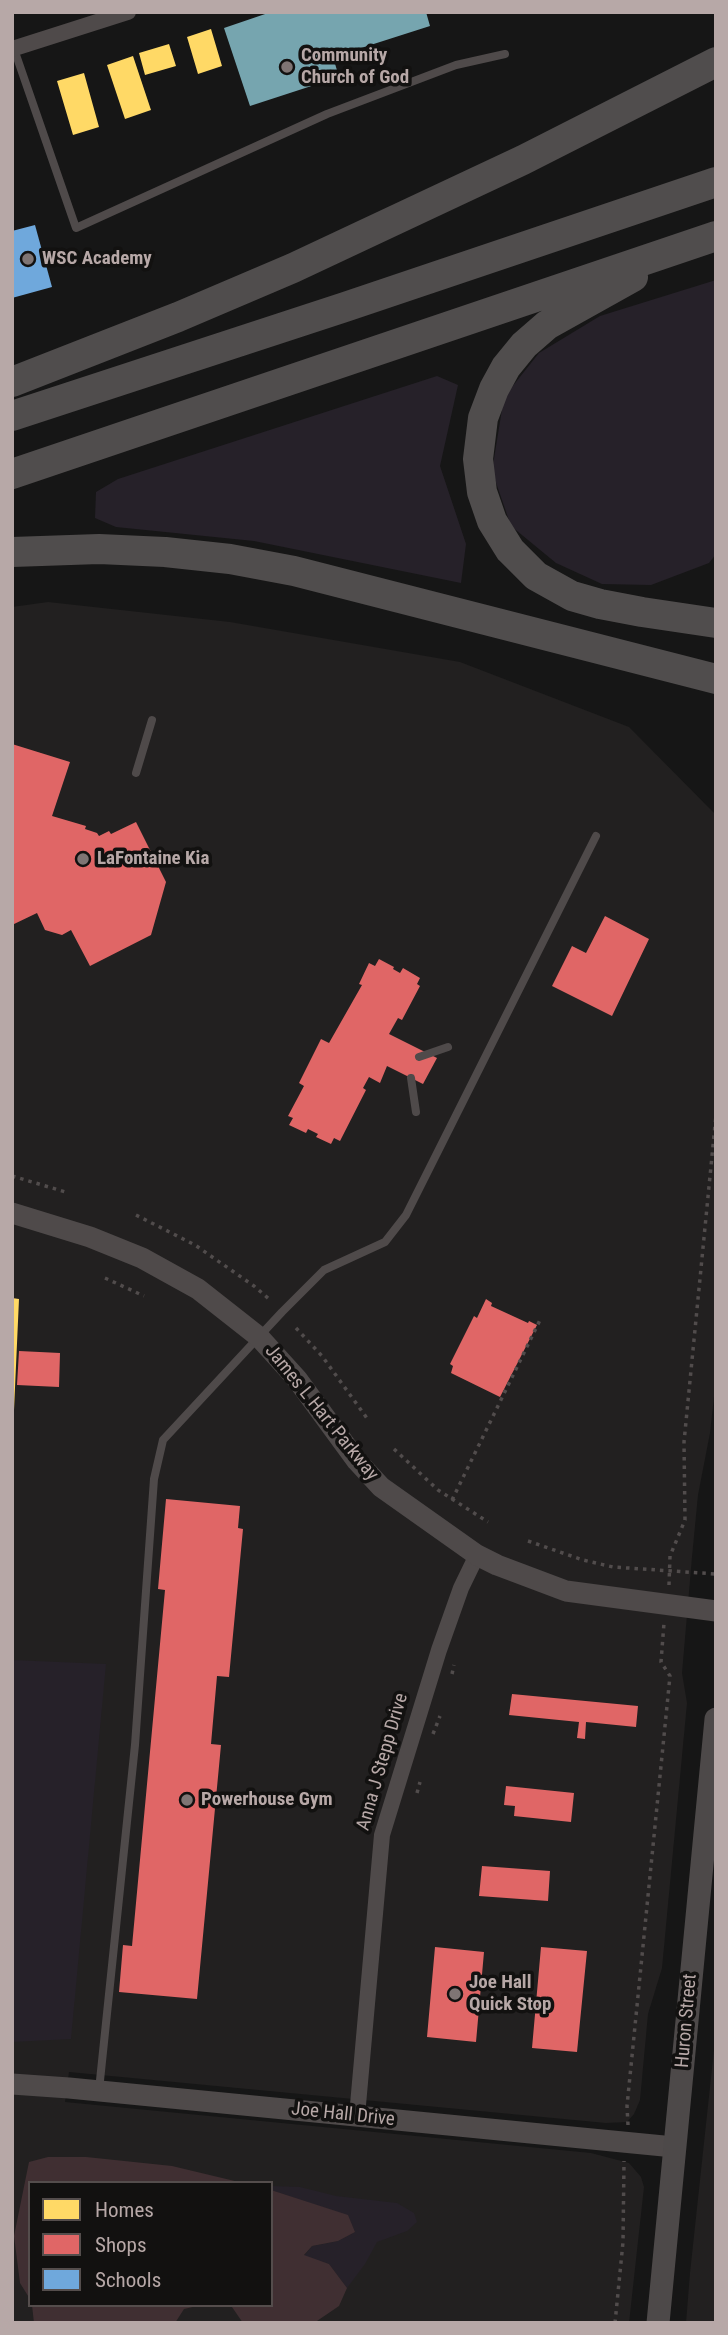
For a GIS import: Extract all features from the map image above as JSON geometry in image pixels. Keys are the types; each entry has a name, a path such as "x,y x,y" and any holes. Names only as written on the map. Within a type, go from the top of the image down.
{"highway":[{"path":"12,382 178,317 293,268 523,160 716,62"},
{"path":"12,416 716,183"},
{"path":"12,474 716,236"},
{"path":"683,248 596,300 547,325 524,345 506,367 494,390 483,418 478,459 482,492 492,521 510,550 536,576 572,596 600,604 716,623"},
{"path":"12,552 125,550 165,552 256,564 348,584 716,679"}],"main road":[{"name":"Huron Street","path":"658,2323 716,1719"}],"street":[{"path":"13,49 128,12"},
{"name":"James L Hart Parkway","path":"12,1213 90,1237 142,1258 198,1289 259,1337 297,1380 357,1461 381,1487 477,1555 566,1591 716,1611"},
{"name":"Anna J Stepp Drive","path":"357,2116 382,1835 439,1650 461,1588 477,1555"},
{"name":"Joe Hall Drive","path":"12,2084 99,2090 674,2147"}],"lane":[{"path":"13,49 76,228 327,114 456,65 505,54"},
{"path":"136,773 152,720"},
{"path":"99,2090 136,1732 154,1479 163,1440 324,1270 385,1242 406,1215 596,835"},
{"path":"419,1057 448,1047"},
{"path":"411,1078 416,1112"}],"path":[{"path":"670,1579 670,1556 685,1520 684,1443 716,1115"},
{"path":"12,1176 69,1193"},
{"path":"136,1215 195,1245 269,1299"},
{"path":"105,1278 144,1296"},
{"path":"452,1500 540,1320"},
{"path":"296,1328 322,1356 369,1421"},
{"path":"394,1449 438,1490 488,1522"},
{"path":"528,1541 613,1567 716,1574"},
{"path":"629,2119 627,2106 670,1676 661,1662 663,1632"},
{"path":"431,1740 440,1716"},
{"path":"417,1793 420,1782"},
{"path":"615,2323 623,2242 623,2165"}],"shaded area":[{"path":"716,280 716,554 709,563 651,585 602,584 556,563 511,526 492,471 504,397 539,353 600,316"},
{"path":"437,376 458,385 440,466 466,544 461,583 254,541 116,527 95,518 96,492 118,479"},
{"path":"48,602 230,622 460,662 629,727 716,815 716,1379 710,1433 698,1495 692,1557 682,1673 687,1703 662,1968 648,2014 640,2100 627,2122 606,2123 69,2072 65,2102 591,2153 629,2163 641,2177 644,2187 629,2323 12,2323 12,607"},
{"path":"12,1660 106,1664 71,2039 12,2042"},
{"path":"716,2031 716,2323 686,2323 690,2273"},
{"path":"48,2157 86,2157 172,2166 235,2181 28,2181 28,2296 20,2283 14,2236 29,2162"},
{"path":"273,2186 300,2187 336,2196 397,2203 414,2213 417,2222 407,2231 377,2242 347,2288 329,2264 304,2256 312,2246 338,2241 355,2232 348,2216 273,2191"},
{"path":"273,2191 348,2215 355,2232 338,2241 312,2246 304,2255 329,2264 347,2288 339,2306 314,2323 243,2323 232,2307 273,2307"},
{"path":"32,2307 192,2307 184,2309 175,2323 34,2323"}],"building: Homes":[{"path":"211,29 222,66 198,74 187,37"},
{"path":"169,44 176,66 145,75 139,53"},
{"path":"133,56 151,110 125,119 107,65"},
{"path":"84,73 99,127 73,135 57,81"},
{"path":"12,1298 19,1299 14,1410 12,1410"}],"building: Shops":[{"name":"LaFontaine Kia","path":"12,744 70,762 52,816 86,826 85,829 99,836 109,831 111,834 136,822 166,882 151,935 90,966 71,930 62,935 45,930 37,913 12,925"},
{"path":"605,916 649,939 612,1016 552,986 572,946 586,953"},
{"path":"379,959 400,973 403,968 420,978 417,984 420,986 402,1020 398,1018 389,1034 437,1058 423,1084 387,1066 380,1083 369,1077 363,1088 366,1090 340,1141 334,1138 331,1144 316,1137 318,1134 308,1129 306,1133 289,1125 293,1118 288,1116 304,1086 299,1083 321,1039 329,1043 362,985 359,984 369,963 375,966"},
{"path":"486,1299 492,1303 491,1306 537,1325 500,1397 451,1373 453,1366 450,1364 474,1316 477,1318"},
{"path":"19,1351 60,1353 59,1387 17,1385"},
{"path":"166,1499 240,1506 238,1528 243,1529 229,1677 217,1676 211,1744 221,1745 197,1999 119,1992 123,1945 132,1946 165,1590 158,1589"},
{"path":"512,1694 638,1706 636,1727 586,1722 585,1739 577,1738 579,1722 509,1715"},
{"path":"506,1786 574,1793 571,1822 514,1816 515,1806 504,1805"},
{"path":"482,1866 550,1871 548,1901 479,1896"},
{"name":"Joe Hall Quick Stop","path":"435,1947 484,1952 476,2042 427,2037"},
{"path":"541,1947 587,1951 577,2052 532,2048"}],"building: Schools":[{"name":"WSC Academy","path":"35,225 52,287 12,298 12,231"}],"building: Public":[{"name":"Community Church of God","path":"271,12 426,12 430,26 333,57 339,77 250,106 224,28"}],"place":[{"name":"Community Church of God","path":"287,67"},
{"name":"WSC Academy","path":"28,259"},
{"name":"LaFontaine Kia","path":"83,859"},
{"name":"Powerhouse Gym","path":"187,1800"},
{"name":"Joe Hall Quick Stop","path":"455,1994"}]}
